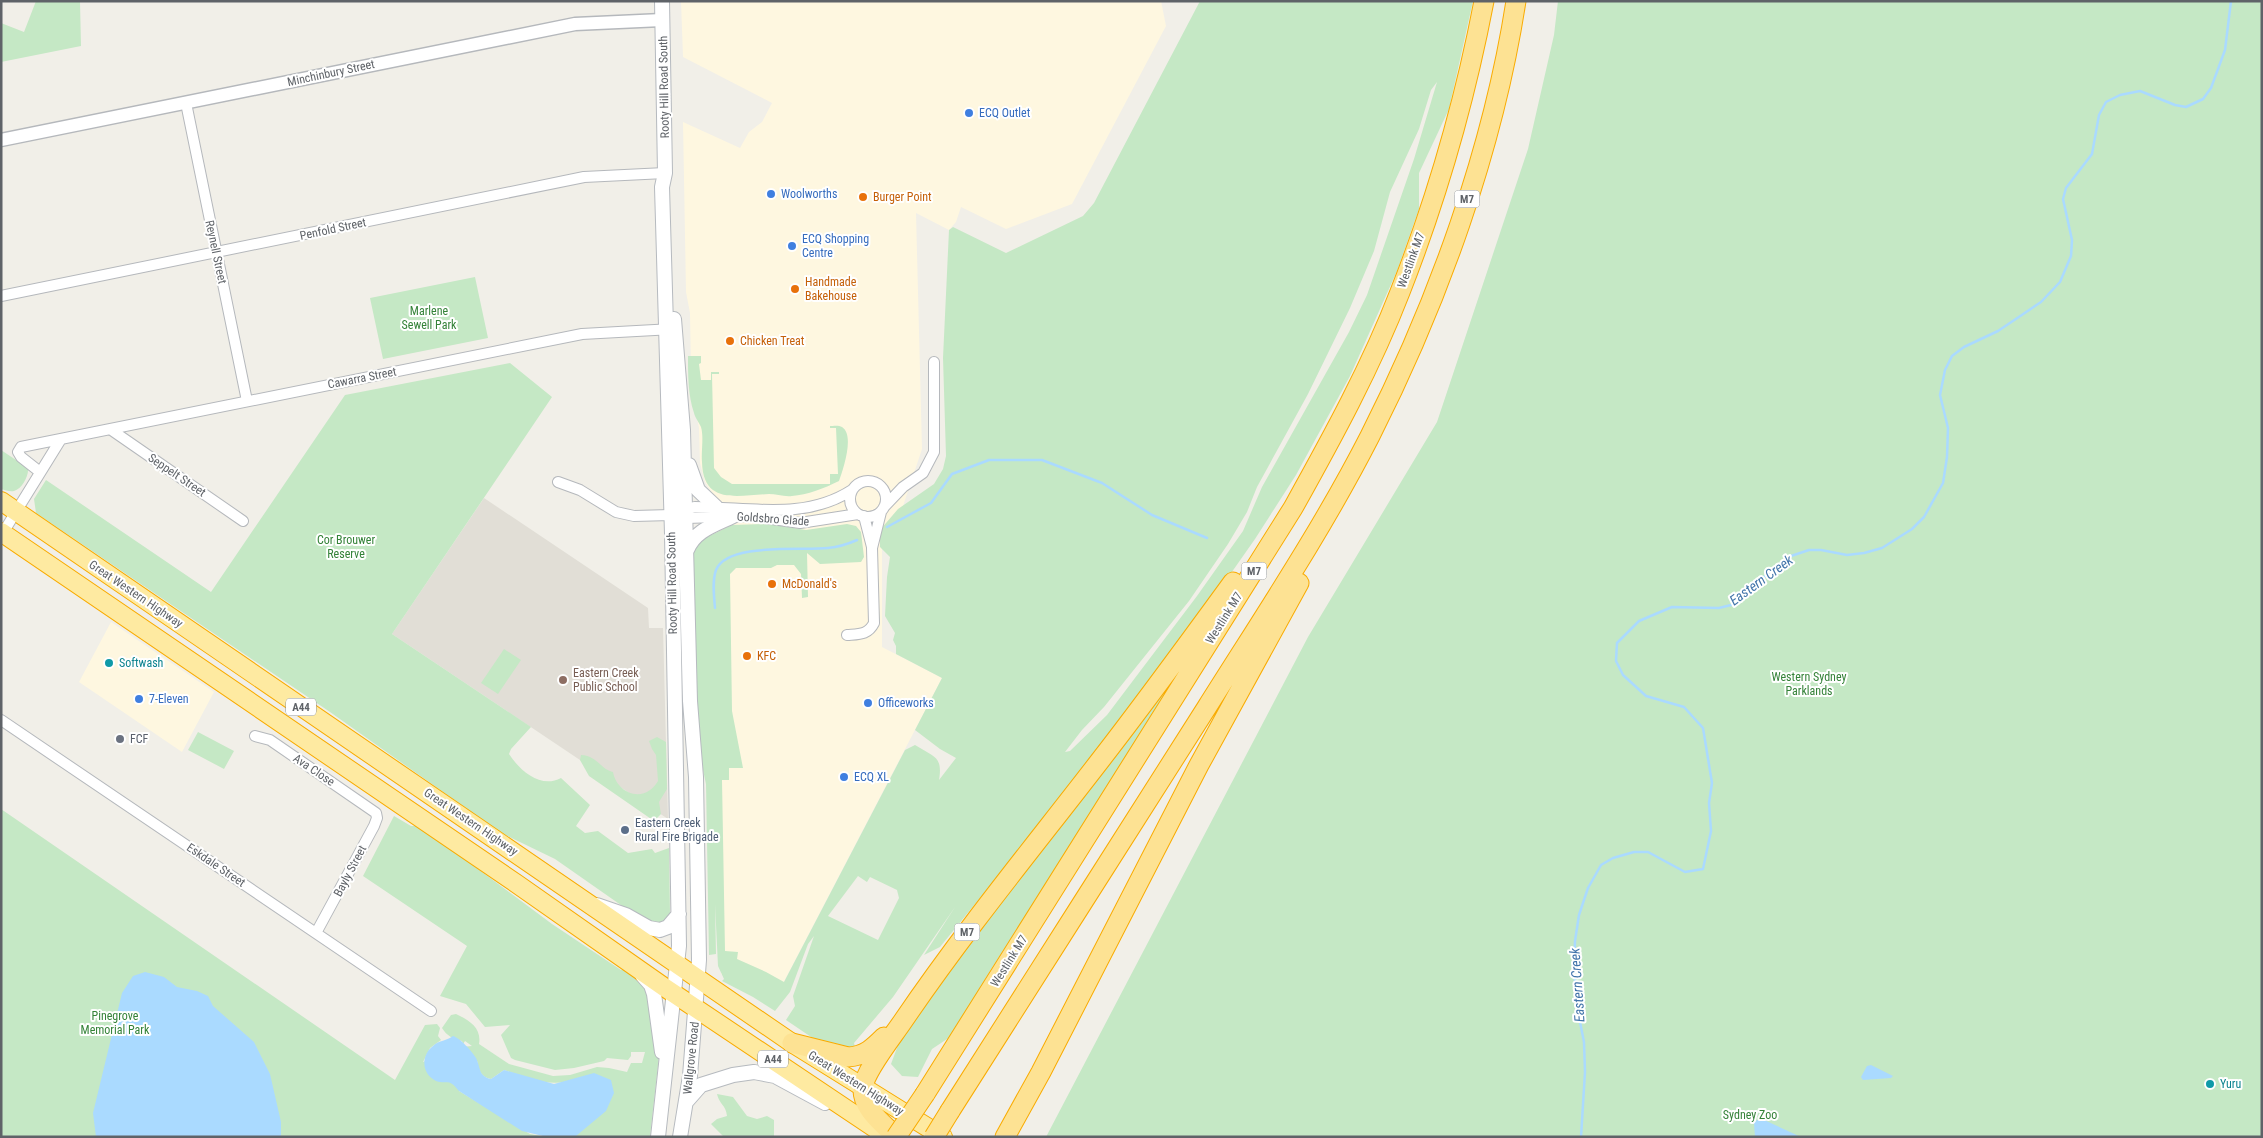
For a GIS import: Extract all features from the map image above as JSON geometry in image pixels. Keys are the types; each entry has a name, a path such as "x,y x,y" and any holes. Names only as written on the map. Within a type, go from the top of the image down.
{"highway":[{"name":"Westlink M7","path":"896,1137 925,1094 1293,508 1324,453 1362,377 1400,292 1426,220 1457,118 1484,1"},
{"name":"M7","path":"934,1137 1295,568 1346,480 1393,389 1449,253 1480,158 1501,74 1516,1"},
{"path":"1005,1137 1199,765 1327,530 1346,480"},
{"name":"Great Western Highway","path":"8,506 792,1043 943,1137"},
{"name":"M7","path":"896,1137 869,1109 864,1098 863,1088 867,1074 915,1003 1032,846 1119,736 1252,557 1293,508"},
{"name":"Great Western Highway","path":"2,534 618,953 675,994 888,1137"},
{"path":"1014,1137 1048,1071 1079,996"},
{"name":"M7","path":"792,1043 841,1056 857,1057 871,1050 915,1003"}],"main road":[{"name":"Rooty Hill Road South","path":"662,1 665,173 670,185 671,515 679,914 675,994"},
{"name":"Rooty Hill Road South","path":"670,329 682,400 690,701 696,777 698,978"},
{"path":"684,452 698,490 716,507"},
{"path":"687,550 692,540 699,533 733,516"},
{"path":"588,902 626,915 655,929 668,927 679,914"},
{"path":"618,953 647,980 653,989 659,1016 665,1080"},
{"name":"Wallgrove Road","path":"680,1137 698,978"},
{"name":"Wallgrove Road","path":"658,1137 675,994"},
{"path":"685,1104 696,1089 706,1083 739,1074 761,1072 775,1076 822,1101 849,1112"}],"street":[{"name":"Minchinbury Street","path":"1,140 575,24 662,20"},
{"name":"Reynell Street","path":"186,103 247,401"},
{"name":"Penfold Street","path":"1,296 584,177 665,173"},
{"name":"Cawarra Street","path":"40,472 21,457 19,449 24,446 582,334 670,329"},
{"path":"882,510 903,487 916,480 926,469 935,447 934,362"},
{"name":"Seppelt Street","path":"110,429 243,521"},
{"path":"2,534 8,506 40,472 61,440"},
{"name":"Goldsbro Glade","path":"686,513 716,507 804,509 832,502 863,481 903,487"},
{"path":"558,482 580,490 616,512 634,516 686,513"},
{"path":"847,635 864,634 874,622 872,548 886,495 880,484"},
{"path":"852,490 850,495 851,506 861,515 872,548"},
{"name":"Goldsbro Glade","path":"686,513 760,516 808,523 847,514 876,516 882,510"},
{"name":"Eskdale Street","path":"1,720 431,1011"},
{"name":"Ava Close","path":"255,736 270,740 371,808"},
{"name":"Bayly Street","path":"316,933 374,826 377,818 376,813 371,808"}],"shaded area":[{"path":"681,1 1161,1 1166,26 1072,204 1006,229 961,207 956,222 949,230 916,213 922,449 901,512 882,534 882,647 942,678 777,995 721,974 715,535 712,493 705,482 700,463 699,428 691,374 690,313 686,292 683,122 740,148 749,132 762,122 772,103 683,57"},
{"name":"Eastern Creek Public School","path":"484,498 648,608 649,628 663,628 668,819 392,634"},
{"path":"111,622 214,692 182,752 79,682"}],"green space":[{"path":"36,1 80,2 81,46 1,62 1,23 24,32"},
{"path":"1200,1 1473,1 1449,109 1419,173 1419,209 1397,271 1350,376 1296,475 1255,539 1208,606 1072,785 1033,830 940,947 924,955 955,907 893,997 854,1043 856,1051 817,1041 786,1020 795,1006 793,996 814,936 808,944 790,992 775,1011 722,981 724,979 718,966 715,904 716,954 709,955 706,784 697,742 691,553 703,539 732,525 768,524 806,530 847,524 856,526 861,532 864,557 861,562 820,564 807,553 808,597 802,598 801,574 794,565 777,565 771,568 736,568 730,574 732,711 743,768 729,768 729,780 722,780 725,951 738,952 737,959 784,982 905,750 915,745 936,758 940,766 939,780 956,758 940,749 915,730 942,678 896,654 896,646 893,640 895,633 885,616 890,557 880,547 880,530 898,509 934,484 943,469 946,456 943,358 949,230 953,227 1006,253 1083,216 1094,203","holes":["1437,82 1414,159 1367,295 1349,332 1262,487 1243,531 1197,596 1107,715 1070,751 1065,752 1082,730 1104,707 1189,601 1228,544 1247,512 1257,487 1308,394 1350,308 1374,251 1390,192 1419,129 1431,90","858,876 867,882 870,877 897,890 899,898 878,940 828,916"]},
{"name":"Western Sydney Parklands","path":"1558,1 2262,1 2262,1137 1046,1137 1308,637 1437,422 1528,149 1554,35"},
{"name":"Marlene Sewell Park","path":"475,277 488,338 383,359 370,298"},
{"path":"688,356 701,356 701,363 699,364 701,380 711,380 711,372 719,372 719,374 712,374 714,468 721,477 732,484 830,484 830,474 838,474 836,428 830,428 830,426 838,426 846,431 848,437 847,453 839,481 816,491 792,496 769,494 735,496 716,492 709,486 704,476 702,431 691,399 688,378"},
{"name":"Cor Brouwer Reserve","path":"510,363 552,397 392,634 531,727 511,749 509,754 525,772 539,780 553,781 561,778 590,805 576,826 585,833 598,831 628,853 652,849 655,853 669,848 670,914 662,923 653,921 648,924 555,859 501,833 330,712 36,513 34,499 46,480 211,592 345,395"},
{"path":"1,450 28,468 24,482 17,490 1,489"},
{"path":"504,649 521,660 498,694 481,683"},
{"path":"1189,653 1193,655 990,971 950,1037 932,1049 918,1077 902,1076 891,1064 901,1037 930,995"},
{"path":"198,732 234,751 224,769 188,750"},
{"path":"657,737 666,742 667,789 659,802 661,814 654,821 589,776 580,760 581,755 587,756 613,772 618,784 627,792 632,794 644,793 651,789 658,781 656,755 649,741"},
{"name":"Pinegrove Memorial Park","path":"1,809 395,1080 425,1025 437,1024 440,1028 438,1036 441,1040 430,1048 423,1062 461,1047 472,1046 465,1041 463,1044 462,1041 450,1037 442,1028 451,1015 456,1014 473,1025 478,1033 479,1044 509,1064 553,1076 570,1075 597,1067 627,1072 631,1063 642,1063 645,1052 631,1052 628,1060 607,1058 604,1061 574,1068 555,1070 515,1060 511,1058 501,1035 510,1025 485,1027 466,1004 440,996 467,946 363,876 394,816 411,826 420,826 552,924 621,970 624,970 648,989 649,1006 659,1056 650,1137 563,1137 565,1082 542,1081 504,1070 491,1079 482,1075 477,1061 459,1091 530,1134 547,1137 1,1137"},
{"path":"717,1094 733,1097 747,1116 757,1119 767,1116 774,1120 774,1137 724,1137 711,1124 717,1119 727,1116"}],"water":[{"path":"145,972 164,977 177,987 197,991 208,996 213,1006 254,1042 270,1074 281,1122 281,1137 96,1137 93,1113 122,993 133,976"},
{"path":"453,1036 472,1052 480,1071 487,1078 491,1079 504,1070 554,1084 594,1073 611,1080 614,1093 606,1111 576,1136 547,1137 522,1131 459,1091 452,1084 436,1081 428,1074 424,1064 426,1054 435,1044"},
{"path":"1871,1065 1893,1076 1891,1078 1863,1080 1861,1077 1867,1066"},
{"path":"1762,1119 1801,1137 1755,1137 1754,1123"}],"waterway":[{"name":"Eastern Creek","path":"1581,1137 1585,1072 1584,1042 1578,1012 1574,970 1575,941 1579,915 1588,888 1601,865 1613,858 1634,852 1648,852 1685,872 1703,869 1711,831 1709,803 1712,783 1703,728 1684,707 1646,696 1623,675 1616,661 1617,643 1639,621 1672,607 1719,608 1731,605 1788,557 1809,550 1821,550 1847,555 1882,548 1912,529 1924,517 1943,483 1947,457 1948,428 1940,395 1945,370 1952,356 1964,347 1998,331 2041,302 2060,282 2071,256 2072,240 2063,199 2066,188 2092,154 2099,115 2106,102 2120,95 2140,91 2175,105 2186,107 2203,99 2211,88 2225,50 2231,1"},
{"path":"887,527 931,503 952,474 989,460 1042,460 1102,483 1152,515 1207,538"},
{"path":"715,608 714,584 716,570 723,561 735,555 767,550 828,548 857,540"}],"place":[{"name":"ECQ Outlet","path":"969,113"},
{"name":"Woolworths","path":"771,194"},
{"name":"Burger Point","path":"863,197"},
{"name":"ECQ Shopping Centre","path":"792,246"},
{"name":"Handmade Bakehouse","path":"795,289"},
{"name":"Chicken Treat","path":"730,341"},
{"name":"McDonald's","path":"772,584"},
{"name":"KFC","path":"747,656"},
{"name":"Softwash","path":"109,663"},
{"name":"Eastern Creek Public School","path":"563,680"},
{"name":"7-Eleven","path":"139,699"},
{"name":"Officeworks","path":"868,703"},
{"name":"FCF","path":"120,739"},
{"name":"ECQ XL","path":"844,777"},
{"name":"Eastern Creek Rural Fire Brigade","path":"625,830"},
{"name":"Yuru","path":"2210,1084"}],"park label":[{"name":"Sydney Zoo","path":"1750,1115"}]}
